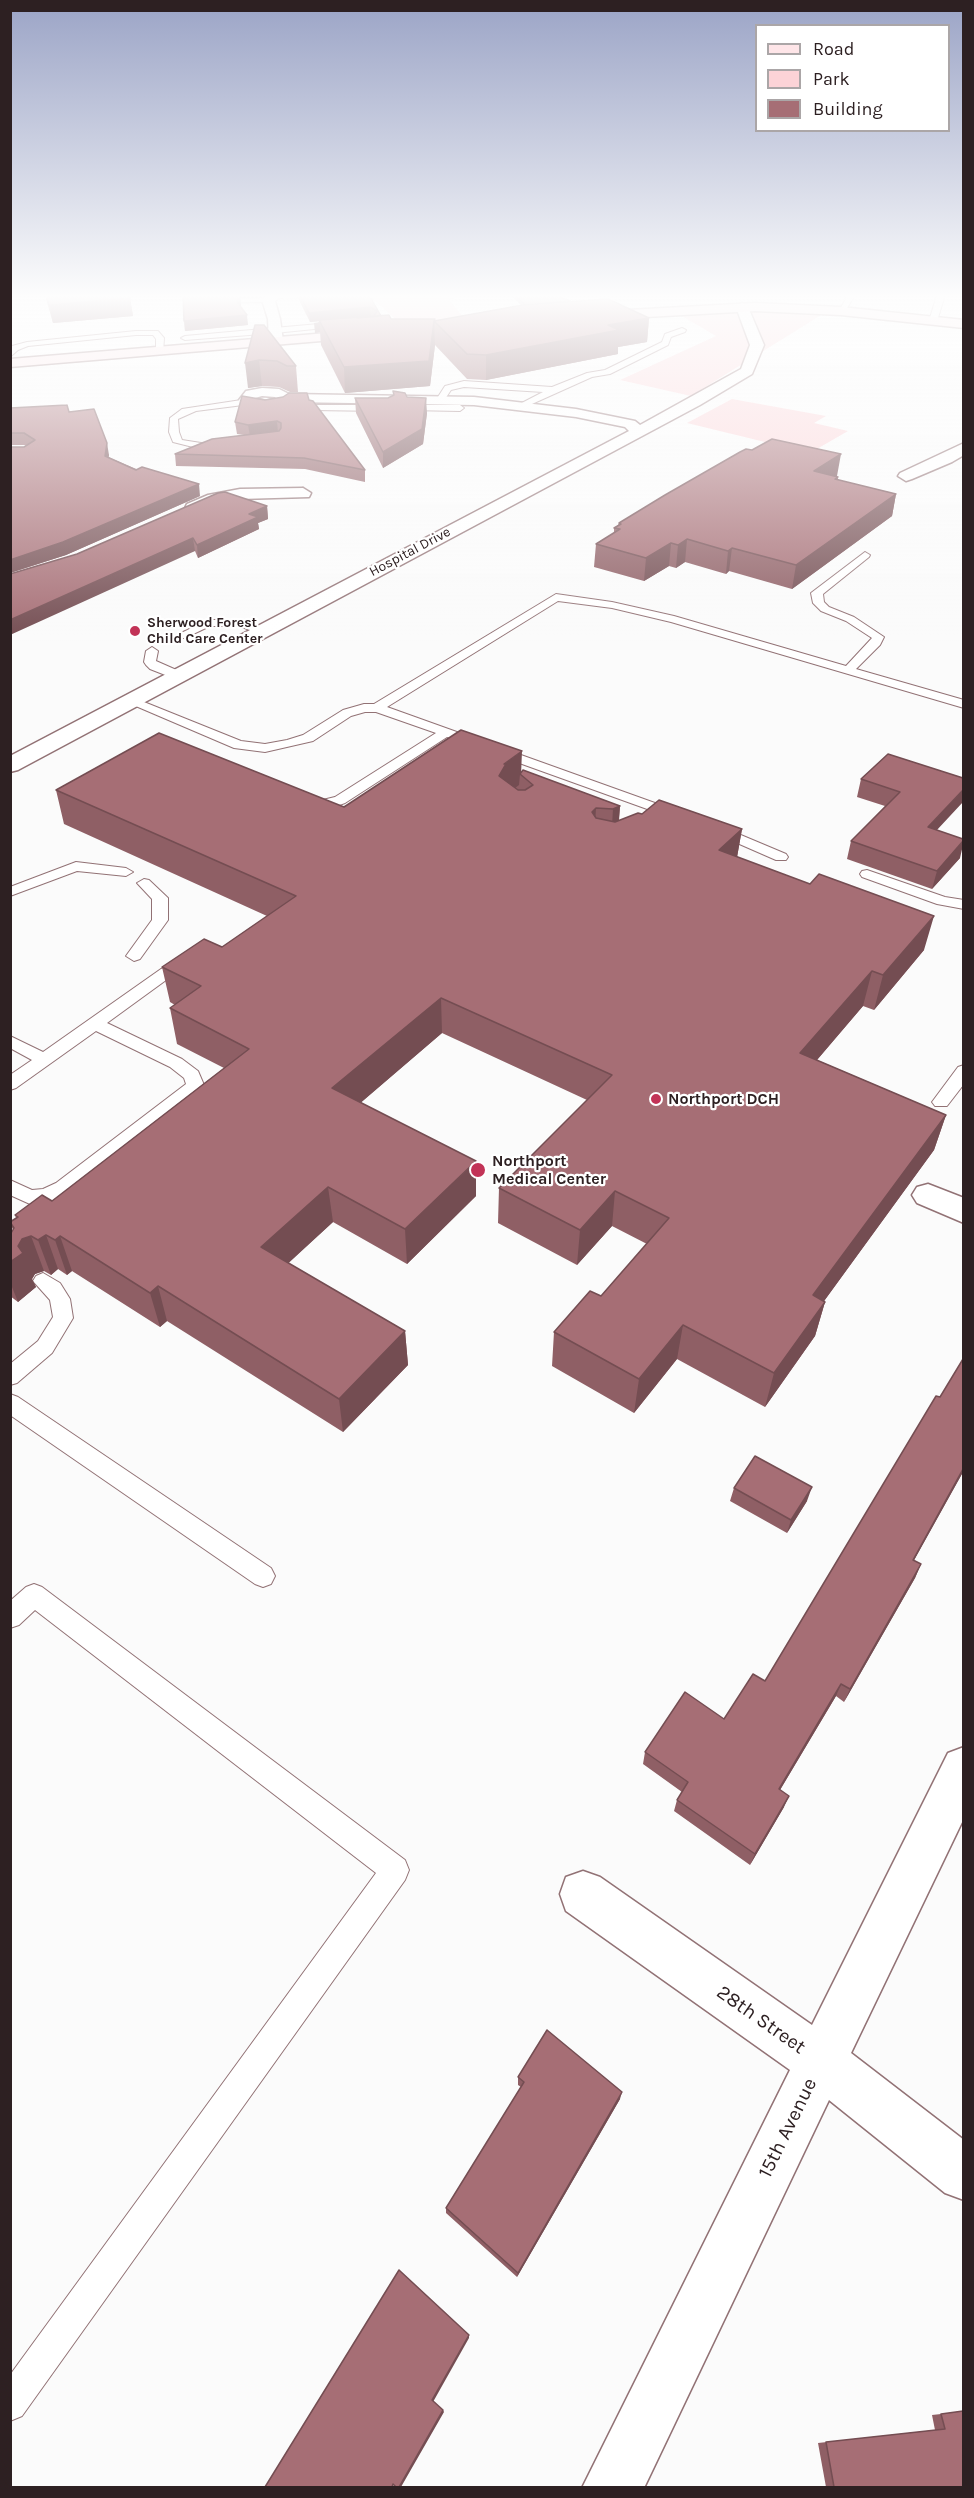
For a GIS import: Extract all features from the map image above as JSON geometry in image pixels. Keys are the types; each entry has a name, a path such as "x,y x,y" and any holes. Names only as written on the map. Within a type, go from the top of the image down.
{"street":[{"path":"548,412 564,419 616,432 638,432"},
{"name":"Hospital Drive","path":"10,765 675,412"},
{"path":"906,476 946,459 963,448"},
{"path":"175,516 214,499 240,494 303,494"},
{"path":"928,1195 963,1211"},
{"name":"15th Avenue","path":"612,2487 963,1769"},
{"name":"28th Street","path":"583,1894 820,2061 963,2174"}],"lane":[{"path":"184,412 174,418 174,432 178,442 201,446 237,443"},
{"path":"174,422 189,421"},
{"path":"848,670 876,643 878,637 860,624 825,609 819,603 817,593 865,555"},
{"path":"377,708 556,597 612,605 674,619 963,704"},
{"path":"181,636 208,622 240,623 261,631"},
{"path":"152,651 150,662 154,666 177,675"},
{"path":"130,701 223,744 265,748 308,738 347,713 364,708 377,708 685,818"},
{"path":"295,807 312,809 343,798 444,733"},
{"path":"538,783 554,772"},
{"path":"651,824 666,811"},
{"path":"704,825 743,838 781,857"},
{"path":"10,892 76,866 126,872"},
{"path":"867,874 942,901 963,905"},
{"path":"134,956 160,920 160,898 144,883"},
{"path":"10,1084 167,972"},
{"path":"10,1187 30,1197 46,1196 63,1188 195,1085 192,1075 176,1063 96,1024"},
{"path":"10,1041 45,1060"},
{"path":"941,1102 963,1071"},
{"path":"10,1377 45,1347 63,1318 60,1299 53,1288 43,1281"},
{"path":"10,1403 263,1576"},
{"path":"10,1617 34,1595 395,1870 10,2404"}],"green space":[{"path":"708,412 802,412 826,416 814,423 848,431 810,453 687,423"}],"building":[{"path":"10,412 95,412 107,443 105,456 136,470 142,467 199,484 63,542 10,560 10,447 24,447 35,440 24,433 10,433"},
{"path":"238,412 321,412 365,470 304,458 175,454 212,439 279,431 281,428 281,423 277,421 248,425 235,422"},
{"path":"362,412 424,412 422,429 383,452"},
{"path":"772,439 841,454 814,471 838,477 835,479 896,494 796,565 732,548 728,551 687,539 678,545 671,543 646,558 596,544 620,529 614,528 621,524 619,523 665,495 740,452 746,449 752,450"},
{"path":"225,492 267,506 249,514 258,517 197,545 193,538 10,620 10,574 77,554"},
{"name":"Northport DCH","path":"461,730 522,751 504,764 506,764 499,776 518,790 525,790 533,785 520,774 523,770 620,806 613,809 596,808 592,812 596,818 615,822 638,813 642,814 659,800 742,829 719,850 810,884 819,874 934,916 883,975 872,971 800,1053 946,1115 813,1295 825,1302 774,1373 683,1325 639,1379 554,1332 590,1291 601,1296 669,1218 615,1191 580,1230 499,1188 612,1075 441,998 332,1088 476,1161 405,1229 328,1187 261,1247 405,1331 339,1399 158,1286 150,1293 60,1236 55,1240 46,1235 38,1240 31,1236 22,1239 18,1246 23,1253 10,1262 10,1235 14,1228 10,1222 18,1217 15,1215 42,1195 52,1201 249,1049 170,1008 201,986 162,967 204,939 222,947 296,896 56,790 159,733 344,807"},
{"path":"888,754 963,778 963,790 928,827 963,839 937,871 851,841 900,792 861,779"},
{"path":"963,1359 963,1469 913,1560 921,1564 850,1689 841,1684 779,1789 789,1796 755,1854 677,1800 688,1782 645,1752 685,1692 724,1719 753,1674 765,1681 936,1396 940,1397"},
{"path":"755,1456 812,1487 791,1520 734,1488"},
{"path":"547,2030 622,2092 518,2273 446,2208 524,2082 518,2077"},
{"path":"399,2270 469,2335 432,2400 443,2410 399,2487 393,2484 392,2487 265,2487"},
{"path":"963,2411 963,2487 834,2487 826,2442 945,2429 941,2414"}],"place":[{"name":"Sherwood Forest Child Care Center","path":"135,631"},
{"name":"Northport DCH","path":"656,1099"},
{"name":"Northport Medical Center","path":"478,1170"}]}
